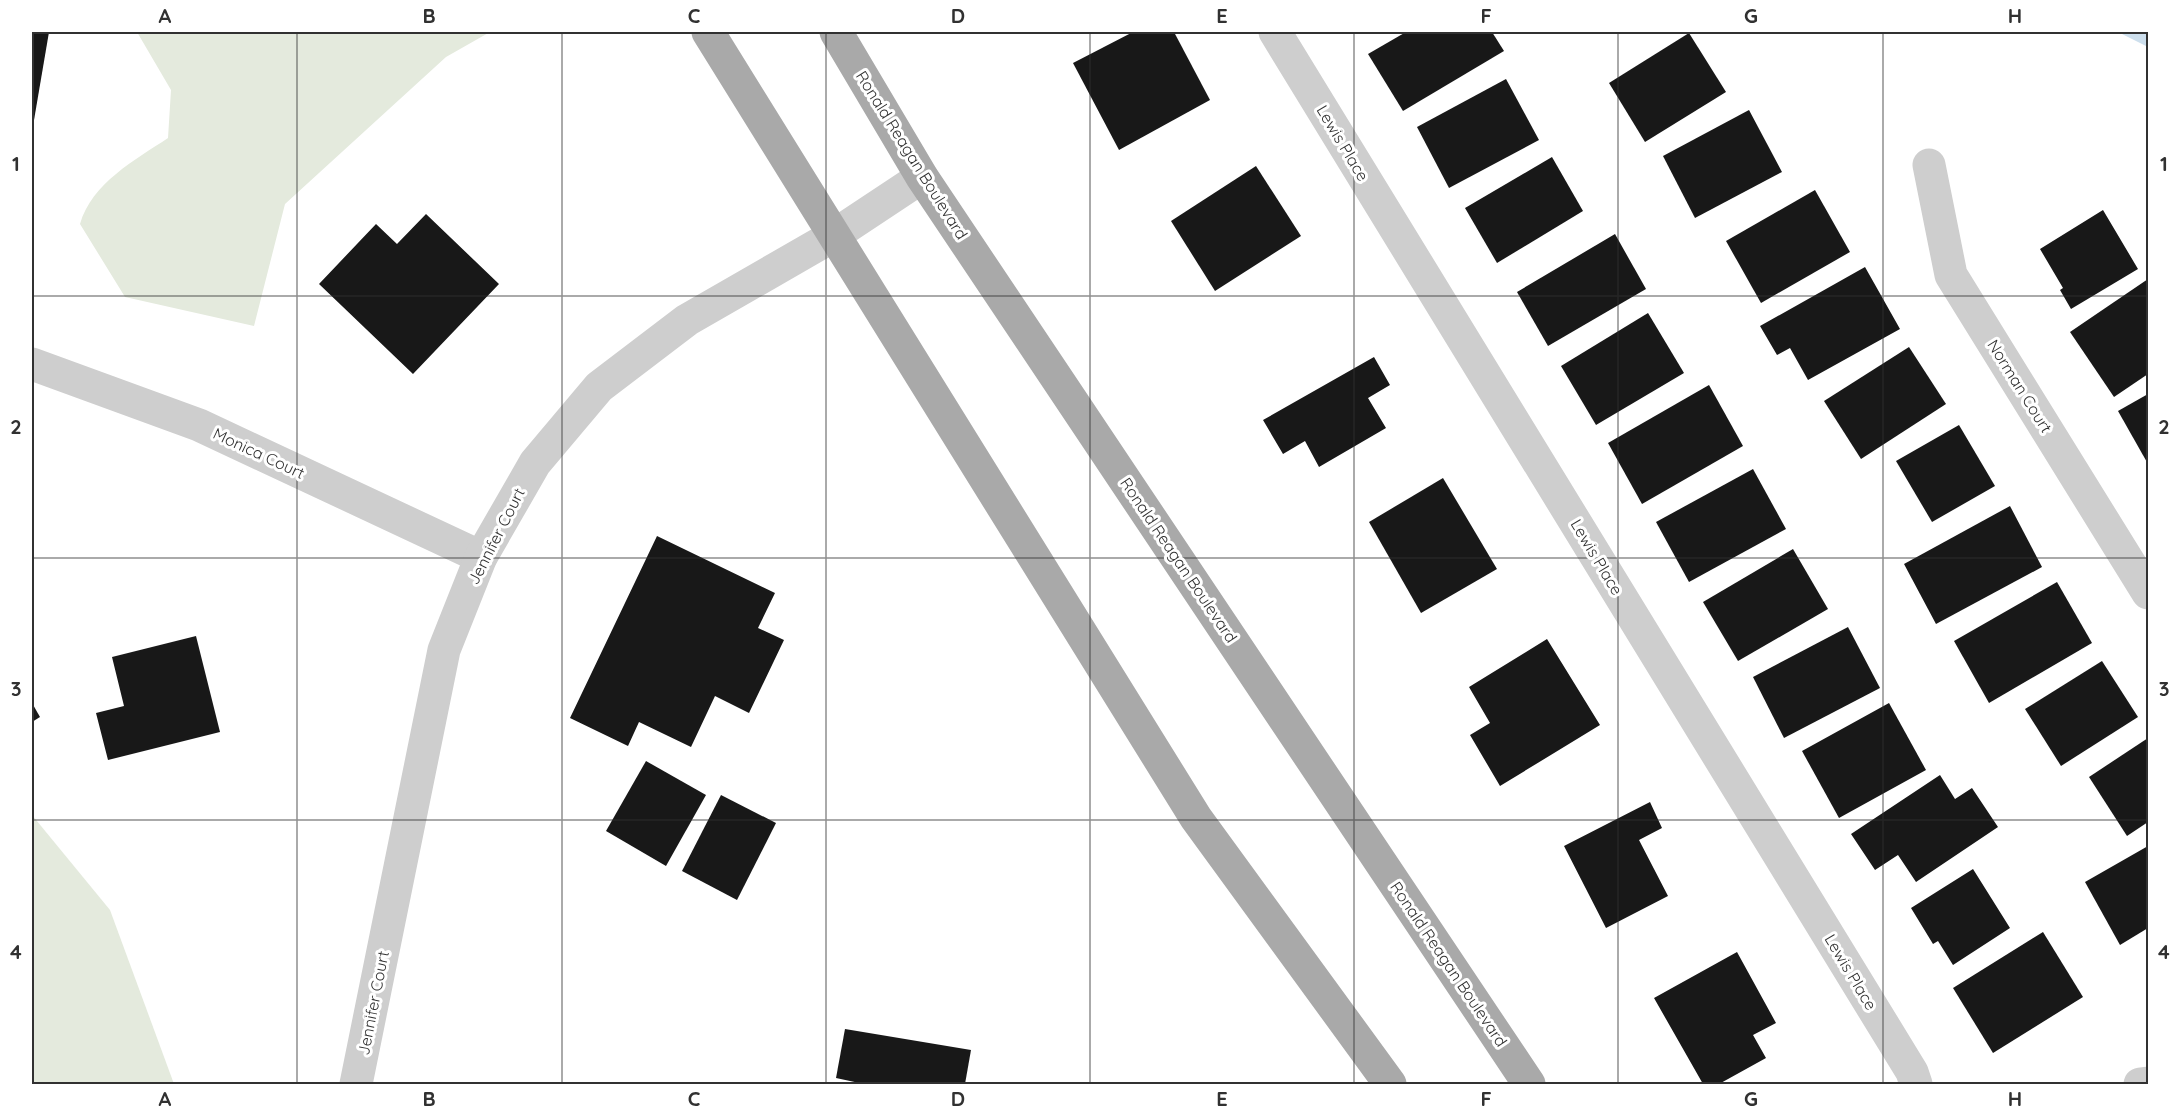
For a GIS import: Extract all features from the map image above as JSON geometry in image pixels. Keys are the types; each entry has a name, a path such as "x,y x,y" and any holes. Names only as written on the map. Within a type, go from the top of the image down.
{"main road":[{"path":"708,32 1196,818 1390,1084"},
{"name":"Ronald Reagan Boulevard","path":"836,32 922,177 1529,1084"}],"street":[{"name":"Lewis Place","path":"1275,32 1912,1072 1916,1084"},
{"name":"Norman Court","path":"1929,165 1951,275 2148,593"},
{"name":"Jennifer Court","path":"357,1084 444,650 481,557 535,463 599,387 687,320 833,236 922,177"},
{"name":"Monica Court","path":"32,364 199,425 481,557"},
{"path":"2140,1084 2148,1083"}],"shaded area":[{"path":"137,32 490,32 446,57 285,204 254,326 125,297 80,224 94,196 104,185 129,164 168,138 171,90"},
{"path":"32,815 110,910 174,1084 32,1084"}],"water":[{"path":"2118,32 2148,32 2148,47"}],"building":[{"path":"32,32 49,32 33,126 32,126"},
{"path":"1133,32 1174,32 1210,100 1119,150 1073,63"},
{"path":"1406,32 1492,32 1504,51 1403,111 1368,54"},
{"path":"1689,33 1726,92 1645,142 1609,83"},
{"path":"1506,79 1539,140 1449,188 1417,127"},
{"path":"1749,110 1782,172 1695,218 1663,156"},
{"path":"1552,157 1583,211 1497,263 1465,208"},
{"path":"1256,166 1301,236 1215,291 1171,221"},
{"path":"1815,190 1850,252 1761,303 1726,241"},
{"path":"2103,210 2138,269 2071,309 2060,290 2063,288 2040,249"},
{"path":"426,214 499,284 413,374 319,284 376,224 397,244"},
{"path":"1615,234 1646,289 1548,346 1517,292"},
{"path":"1865,267 1900,329 1808,380 1790,348 1777,355 1760,326"},
{"path":"2148,279 2148,374 2114,397 2070,332"},
{"path":"1648,313 1684,373 1596,425 1561,366"},
{"path":"1909,347 1946,404 1861,459 1824,401"},
{"path":"1374,357 1390,385 1368,398 1386,428 1319,467 1305,441 1283,454 1263,420"},
{"path":"1709,385 1743,446 1642,504 1608,443"},
{"path":"2148,394 2148,464 2118,411"},
{"path":"1959,425 1995,486 1932,522 1896,461"},
{"path":"1753,469 1786,529 1689,582 1656,522"},
{"path":"1443,478 1497,569 1421,613 1369,522"},
{"path":"2010,506 2042,567 1936,624 1904,564"},
{"path":"657,536 775,593 758,628 784,640 749,713 715,696 691,747 639,722 628,746 570,718"},
{"path":"1793,549 1828,609 1738,661 1703,602"},
{"path":"2057,582 2092,643 1989,703 1954,641"},
{"path":"1848,627 1880,688 1784,738 1753,677"},
{"path":"196,636 220,732 108,760 96,713 124,706 112,657"},
{"path":"1547,639 1600,725 1500,786 1470,735 1490,723 1469,687"},
{"path":"2102,661 2138,717 2061,766 2025,709"},
{"path":"32,703 40,717 32,722"},
{"path":"1889,703 1926,770 1839,818 1802,751"},
{"path":"2148,738 2148,822 2127,836 2089,777"},
{"path":"646,761 706,795 666,866 606,831"},
{"path":"1940,775 1955,799 1972,788 1998,827 1916,882 1898,855 1875,870 1851,834"},
{"path":"721,795 776,823 737,900 682,871"},
{"path":"1650,802 1662,828 1639,840 1668,896 1606,928 1564,846"},
{"path":"2148,846 2148,928 2120,945 2085,882"},
{"path":"1973,869 2010,928 1953,965 1938,941 1933,944 1911,908"},
{"path":"2043,932 2083,997 1993,1053 1953,988"},
{"path":"1737,952 1776,1023 1753,1035 1766,1058 1719,1084 1703,1084 1654,998"},
{"path":"845,1029 971,1050 965,1084 864,1084 836,1078"}]}
